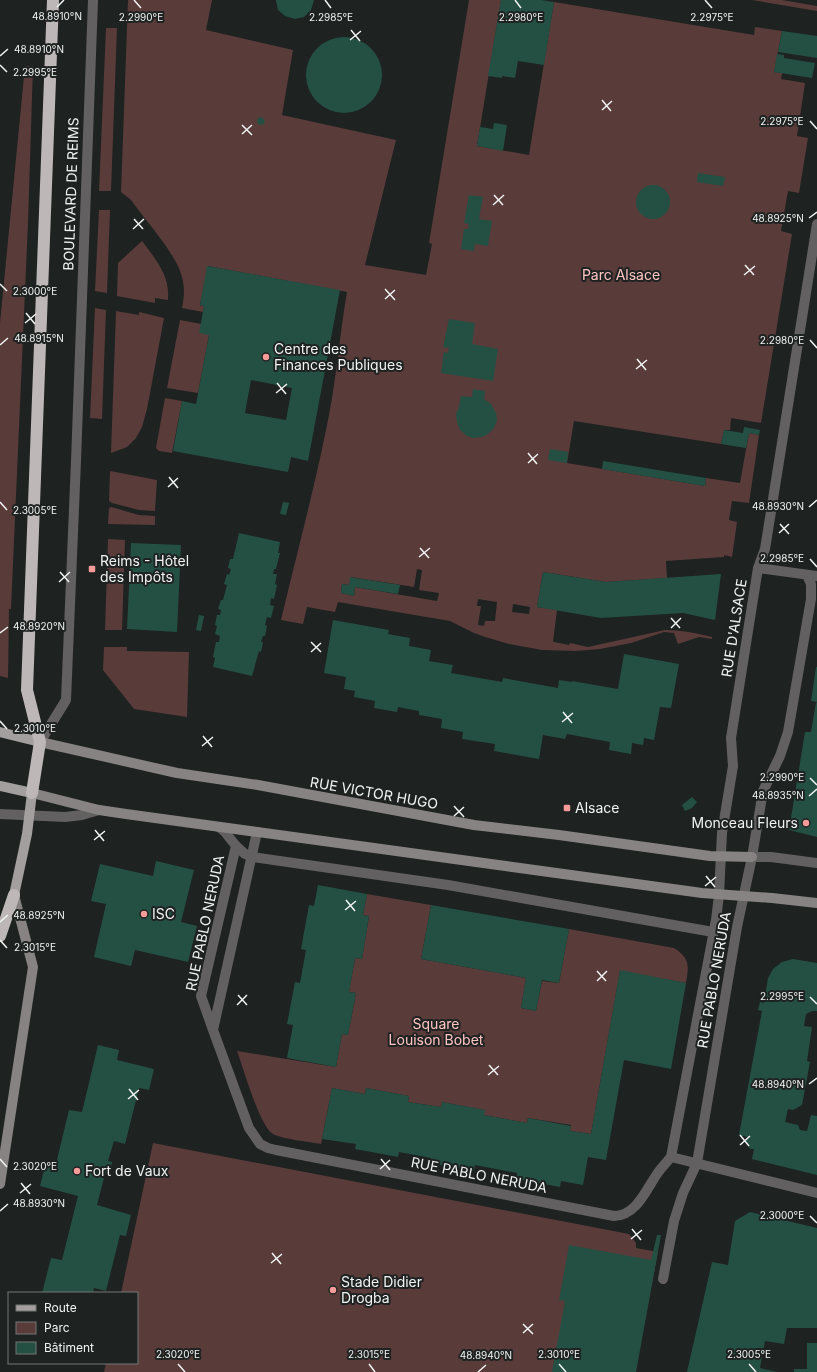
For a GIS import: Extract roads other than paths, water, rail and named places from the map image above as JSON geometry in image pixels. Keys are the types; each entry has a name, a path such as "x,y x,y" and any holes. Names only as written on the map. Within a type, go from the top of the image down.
{"highway":[{"path":"32,793 40,742 27,690 53,0"},
{"path":"0,936 14,895"}],"main road":[{"path":"0,732 40,742"},
{"name":"RUE VICTOR HUGO","path":"40,742 177,773 236,782 474,825 721,857 752,857"},
{"path":"0,786 99,810 719,895 817,903"},
{"path":"0,1184 33,966 14,895 28,834 32,793"}],"street":[{"name":"BOULEVARD DE REIMS","path":"40,742 66,700 93,0"},
{"name":"RUE D'ALSACE","path":"719,895 722,833 733,766 731,738 758,568 765,549 817,224"},
{"path":"743,896 752,857 763,791 780,756 788,732 810,599 810,584 812,575 758,568"},
{"path":"0,814 74,817 99,810"},
{"name":"RUE PABLO NERUDA","path":"219,827 236,846 201,996 249,1128 260,1144 268,1148 614,1216 623,1214 637,1205 658,1172 671,1157 719,895"},
{"path":"214,1030 257,832"},
{"path":"236,846 245,854 252,857 448,885 713,932"},
{"name":"RUE VICTOR HUGO","path":"752,857 771,857 817,863"},
{"name":"RUE PABLO NERUDA","path":"663,1279 674,1221 683,1193 697,1163 743,896"},
{"path":"671,1157 817,1193"}],"place":[{"name":"Centre des Finances Publiques","path":"266,357"},
{"name":"Reims - Hôtel des Impôts","path":"92,569"},
{"name":"Alsace","path":"567,808"},
{"name":"Monceau Fleurs","path":"806,823"},
{"name":"ISC","path":"144,914"},
{"name":"Fort de Vaux","path":"77,1171"},
{"name":"Stade Didier Drogba","path":"333,1290"}],"park label":[{"name":"Parc Alsace","path":"621,275"},
{"name":"Square Louison Bobet","path":"436,1032"}]}
